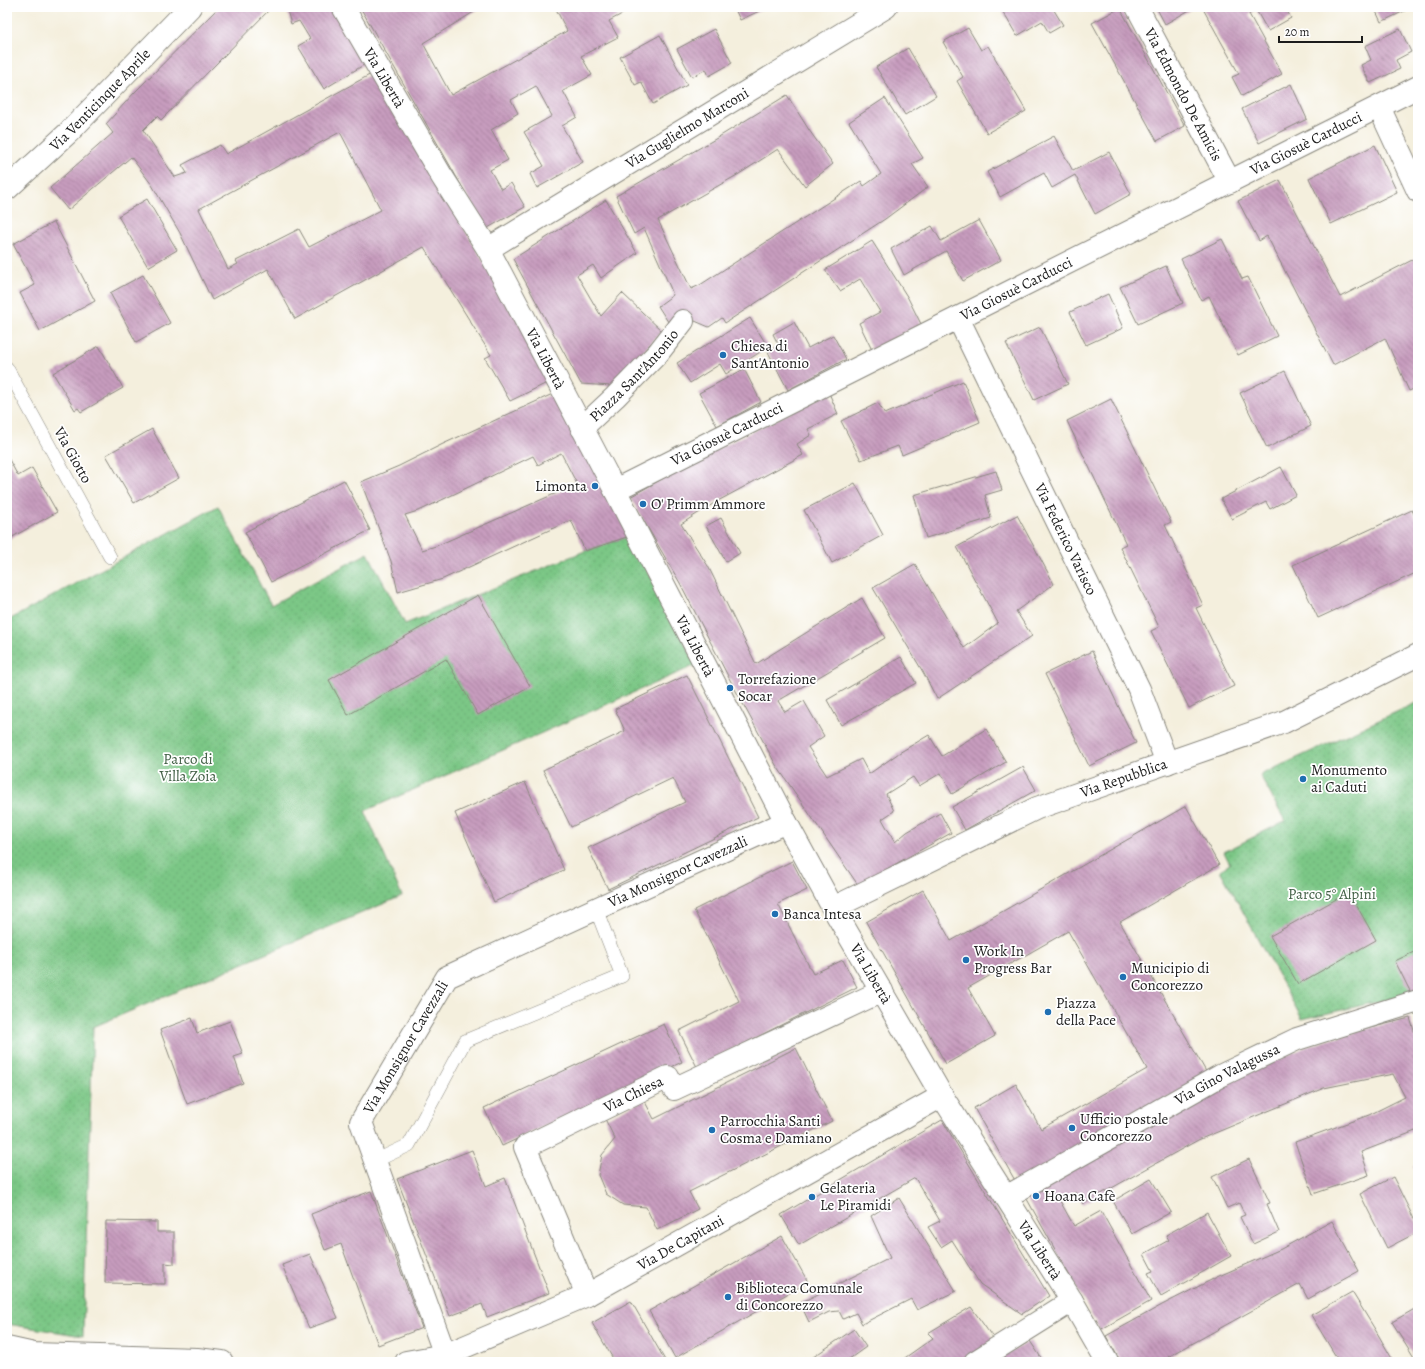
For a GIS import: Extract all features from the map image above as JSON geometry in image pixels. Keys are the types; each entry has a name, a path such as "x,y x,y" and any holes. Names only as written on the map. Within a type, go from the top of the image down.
{"street":[{"name":"Via Venticinque Aprile","path":"7,189 68,133 190,7"},
{"name":"Via Libertà","path":"343,7 441,175 488,249 615,490 786,822 833,908 942,1096 1072,1301 1107,1362"},
{"name":"Via Guglielmo Marconi","path":"488,249 886,7"},
{"name":"Via Edmondo De Amicis","path":"1137,7 1230,182"},
{"name":"Via Giosuè Carducci","path":"615,490 1418,87"},
{"path":"1379,107 1418,191"},
{"name":"Via Federico Varisco","path":"958,318 1140,689 1167,763"},
{"name":"Piazza Sant'Antonio","path":"582,428 658,353 684,321"},
{"name":"Via Repubblica","path":"833,908 1037,808 1284,722 1418,655"},
{"name":"Via Monsignor Cavezzali","path":"444,1355 361,1122 447,977 786,822"},
{"name":"Via Chiesa","path":"587,1295 525,1147 668,1076 674,1089 882,992"},
{"name":"Via Gino Valagussa","path":"1006,1197 1220,1076 1297,1039 1416,1006"},
{"name":"Via De Capitani","path":"406,1362 444,1355 587,1295 942,1096"},
{"path":"975,1362 1072,1301"},
{"path":"7,1348 34,1354 222,1362"}],"lane":[{"name":"Via Giotto","path":"7,368 110,557"},
{"path":"375,1161 409,1145 465,1041 622,976 596,909"}],"green space":[{"name":"Parco di Villa Zoia","path":"218,506 271,605 368,553 405,624 585,551 630,536 696,665 365,811 402,896 93,1027 83,1336 7,1324 7,621"},
{"name":"Parco 5° Alpini","path":"1418,702 1418,989 1403,996 1302,1019 1220,870 1230,864 1224,852 1285,821 1260,775"}],"building":[{"path":"219,7 272,7 161,120 157,116 143,130 175,177 187,173 182,165 220,145 226,154 373,73 526,334 551,381 510,401 485,358 491,355 424,247 295,319 268,269 212,300 180,233 152,185 131,157 68,210 50,188 113,133 106,124 134,93","holes":["340,132 381,210 309,247 299,229 236,261 238,264 228,269 199,209"]},
{"path":"286,7 334,7 367,63 324,89 298,46 310,39 299,21 291,24"},
{"path":"360,7 482,7 423,43 451,95 567,31 555,7 635,7 609,21 618,37 581,56 592,75 563,91 577,117 562,126 583,162 537,188 530,174 544,166 524,132 552,116 536,86 511,100 518,113 491,130 508,160 490,170 501,189 511,183 525,207 486,229"},
{"path":"734,7 768,7 740,20"},
{"path":"1000,7 1052,7 1063,25 1049,33 1042,21 1017,36"},
{"path":"1156,7 1195,7 1165,24"},
{"path":"1202,7 1285,7 1291,18 1268,31 1256,10 1249,14 1282,74 1242,96 1232,77 1239,74"},
{"path":"1374,7 1413,7 1381,22"},
{"path":"1120,8 1185,126 1157,141 1092,23"},
{"path":"968,28 981,50 988,46 1026,111 987,133 957,81 963,77 943,42"},
{"path":"714,29 732,63 709,76 706,69 692,77 677,49"},
{"path":"1400,29 1411,52 1396,60 1400,69 1370,83 1361,65 1371,60 1365,46"},
{"path":"660,35 687,85 653,104 641,82 635,85 620,57"},
{"path":"908,48 936,96 905,115 876,67"},
{"path":"1291,84 1307,119 1259,143 1242,109"},
{"path":"787,95 833,164 805,186 778,149 739,174 658,220 691,289 700,285 861,181 864,186 881,174 849,122 885,98 923,158 912,164 928,187 885,219 725,323 722,318 709,327 681,315 670,325 658,306 673,295 670,287 644,228 634,234 616,196 717,138"},
{"path":"1054,136 1073,171 1109,152 1131,194 1095,214 1075,175 1052,188 1044,173 1000,197 987,172"},
{"path":"1375,145 1397,192 1331,224 1309,178"},
{"path":"1280,180 1340,297 1418,257 1418,322 1415,323 1418,331 1418,387 1409,391 1385,338 1333,365 1267,236 1259,241 1238,201"},
{"path":"147,199 177,250 148,267 118,216"},
{"path":"606,200 637,253 601,278 593,265 577,275 601,316 622,293 662,331 612,386 581,384 513,259"},
{"path":"979,220 1001,260 963,281 946,251 904,275 891,249 932,226 941,241"},
{"path":"54,222 95,301 40,331 20,293 35,285 13,244"},
{"path":"1222,239 1242,279 1248,277 1277,336 1238,355 1209,296 1201,300 1181,259"},
{"path":"872,241 908,298 921,324 872,350 859,323 880,312 860,279 840,291 825,270"},
{"path":"1166,266 1183,303 1138,324 1120,287"},
{"path":"143,275 170,323 136,342 110,293"},
{"path":"1108,294 1123,328 1086,345 1070,312"},
{"name":"Chiesa di Sant'Antonio","path":"750,318 768,347 726,374 720,364 690,383 677,363"},
{"path":"794,322 808,348 833,335 846,359 788,390 768,352 779,346 773,334"},
{"path":"1040,327 1068,384 1034,400 1006,343"},
{"path":"99,346 123,388 81,412 78,408 75,410 53,373"},
{"path":"744,369 761,402 717,426 699,393"},
{"path":"1285,371 1311,426 1267,448 1240,393"},
{"path":"963,381 980,422 902,455 898,446 861,460 841,421 878,403 885,414"},
{"path":"557,392 630,536 585,551 571,520 443,579 398,592 391,561 361,482 399,466 443,444","holes":["561,453 577,484 436,546 422,550 405,515 421,510 533,456 538,465"]},
{"path":"829,393 838,414 808,429 811,435 797,444 803,455 716,502 681,524 708,566 756,664 862,598 885,638 778,701 785,712 804,701 824,736 808,747 827,776 861,759 869,774 899,753 929,735 942,756 986,729 1006,762 952,794 941,773 919,786 913,777 886,794 894,811 882,819 895,842 907,832 940,813 951,833 858,885 776,765 680,583 630,497 694,461"},
{"path":"1111,399 1171,522 1165,525 1203,605 1196,608 1234,686 1189,708 1151,631 1159,627 1120,547 1126,544 1067,421"},
{"path":"152,429 179,478 134,503 106,455"},
{"path":"7,456 18,476 32,468 57,512 7,540"},
{"path":"1281,467 1296,495 1270,509 1266,502 1232,519 1221,499"},
{"path":"996,471 1002,490 985,495 991,518 926,538 914,495"},
{"path":"344,480 370,530 271,582 245,532"},
{"path":"855,483 883,535 832,563 804,510"},
{"path":"1412,510 1418,522 1418,572 1318,618 1293,565"},
{"path":"1017,515 1054,584 1016,611 1032,636 937,699 923,672 873,588 915,564 964,648 998,623 957,547"},
{"path":"721,518 740,553 726,562 706,526"},
{"path":"478,595 530,686 478,715 446,659 348,715 329,680"},
{"path":"1092,651 1136,743 1089,766 1045,674"},
{"path":"901,657 916,683 841,725 827,700"},
{"path":"687,675 758,817 608,889 588,848 685,802 673,778 571,827 543,770 625,731 615,709"},
{"path":"1023,767 1036,790 965,830 952,807"},
{"path":"525,782 564,870 494,902 455,813"},
{"path":"1186,806 1219,865 1120,922 1208,1075 1017,1184 974,1108 1016,1084 1041,1129 1147,1069 1068,931 968,988 995,1036 946,1064 866,922 923,890 951,941"},
{"path":"792,861 807,890 778,904 813,974 843,960 857,987 697,1067 679,1031 739,1001 694,910"},
{"path":"1349,892 1376,940 1298,984 1270,936"},
{"path":"1418,950 1418,989 1411,993 1395,961"},
{"path":"192,1018 197,1033 230,1021 243,1054 234,1057 243,1083 187,1104 160,1030"},
{"path":"1410,1018 1418,1043 1418,1130 1361,1152 1369,1175 1313,1194 1295,1142 1369,1115 1405,1097 1393,1074 1324,1088 1198,1140 1083,1204 1076,1192 1060,1201 1074,1226 1101,1211 1151,1301 1100,1330 1023,1192 1179,1105 1306,1047"},
{"path":"664,1024 682,1062 502,1146 484,1108"},
{"name":"Parrocchia Santi Cosma e Damiano","path":"796,1048 832,1121 689,1192 698,1209 657,1230 646,1207 623,1205 606,1194 598,1175 602,1155 615,1139 605,1119 644,1100 654,1119"},
{"path":"942,1120 1049,1296 1022,1314 980,1284 952,1240 941,1247 928,1227 940,1221 915,1178 799,1245 781,1215"},
{"path":"472,1150 486,1186 505,1178 549,1293 487,1317 482,1304 450,1316 397,1179"},
{"path":"1249,1159 1270,1203 1267,1204 1279,1232 1253,1244 1240,1217 1245,1215 1239,1203 1227,1208 1212,1177"},
{"path":"1418,1164 1418,1173 1413,1167"},
{"path":"1393,1177 1418,1227 1418,1232 1387,1248 1360,1194"},
{"path":"1151,1179 1171,1212 1132,1234 1113,1201"},
{"path":"371,1191 422,1328 378,1345 341,1244 325,1250 311,1214"},
{"path":"899,1198 956,1291 917,1310 911,1299 862,1324 856,1313 843,1319 839,1311 829,1312 809,1322 800,1303 890,1258 871,1216"},
{"path":"1207,1212 1231,1256 1161,1296 1148,1273 1153,1271 1144,1254 1169,1240 1166,1235"},
{"path":"106,1221 157,1222 157,1232 174,1232 174,1264 165,1263 165,1284 105,1283"},
{"path":"1332,1221 1359,1271 1308,1299 1300,1284 1168,1357 1171,1362 1121,1362 1106,1336 1162,1305 1219,1276 1281,1249"},
{"name":"Biblioteca Comunale di Concorezzo","path":"782,1236 808,1282 675,1358 649,1311"},
{"path":"310,1254 338,1318 309,1328 282,1265"},
{"path":"1352,1292 1394,1362 1339,1362 1311,1315"},
{"path":"631,1301 666,1362 643,1362 642,1360 639,1362 615,1362 592,1323"},
{"path":"971,1307 996,1342 964,1362 899,1362 933,1338 928,1333"},
{"path":"1418,1307 1418,1362 1417,1362 1392,1322"},
{"path":"854,1329 866,1347 845,1362 806,1362"},
{"path":"1030,1341 1044,1362 994,1362"}],"place":[{"name":"Chiesa di Sant'Antonio","path":"723,355"},
{"name":"Limonta","path":"595,486"},
{"name":"O' Primm Ammore","path":"643,504"},
{"name":"Torrefazione Socar","path":"730,688"},
{"name":"Monumento ai Caduti","path":"1303,779"},
{"name":"Banca Intesa","path":"775,914"},
{"name":"Work In Progress Bar","path":"966,960"},
{"name":"Municipio di Concorezzo","path":"1123,977"},
{"name":"Piazza della Pace","path":"1048,1012"},
{"name":"Ufficio postale Concorezzo","path":"1072,1128"},
{"name":"Parrocchia Santi Cosma e Damiano","path":"712,1130"},
{"name":"Hoana Cafè","path":"1036,1196"},
{"name":"Gelateria Le Piramidi","path":"812,1197"},
{"name":"Biblioteca Comunale di Concorezzo","path":"728,1297"}]}
